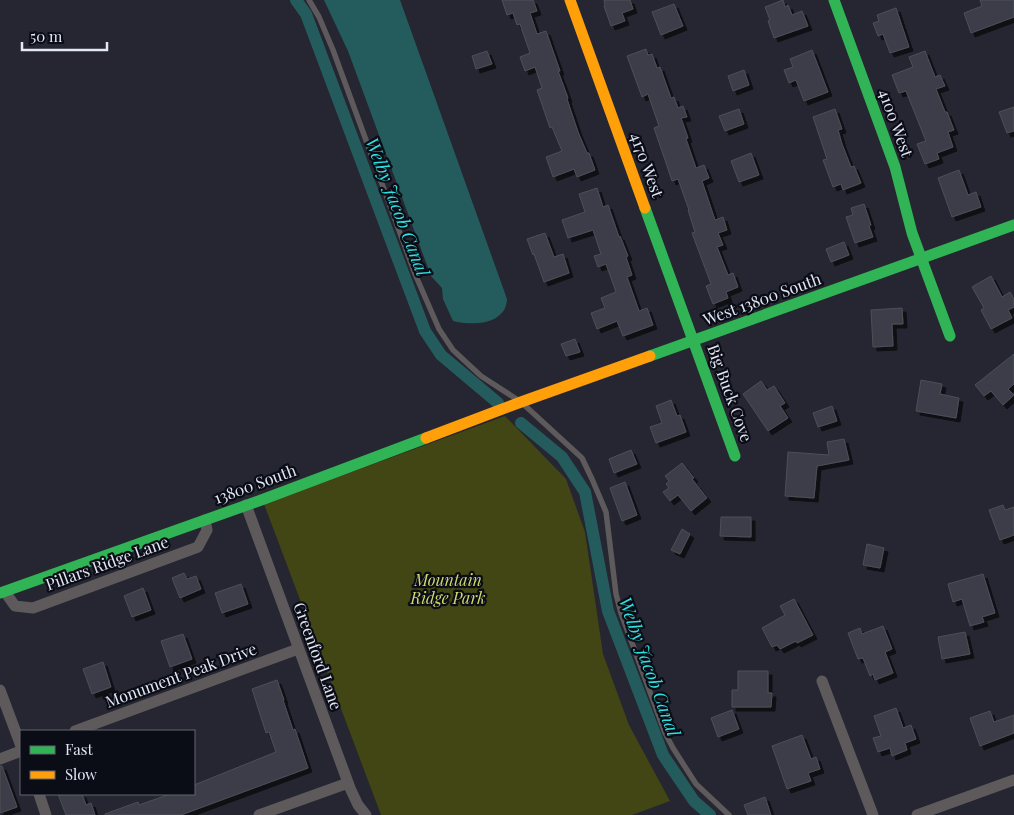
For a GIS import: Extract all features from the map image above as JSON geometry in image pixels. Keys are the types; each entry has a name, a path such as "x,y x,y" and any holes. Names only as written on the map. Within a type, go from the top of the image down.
{"street":[{"name":"4170 West","path":"570,0 694,340"},
{"name":"4100 West","path":"834,0 895,167 907,218 950,336"},
{"name":"West 13800 South","path":"521,402 1014,225"},
{"name":"Big Buck Cove","path":"694,340 735,456"},
{"name":"13800 South","path":"3,593 246,505 521,402"},
{"name":"Greenford Lane","path":"246,505 348,783 354,797 366,815"},
{"name":"Pillars Ridge Lane","path":"3,593 16,606 33,608 198,547 207,530 205,520"},
{"name":"Monument Peak Drive","path":"78,730 298,649"},
{"path":"822,681 873,815"},
{"path":"0,690 20,743"},
{"path":"0,759 20,751"},
{"path":"917,815 1014,780"},
{"path":"259,815 348,783"},
{"path":"39,795 46,815"}],"lane":[{"path":"309,0 319,17 333,50 415,274 439,329 453,350 480,376 521,402 582,458 606,512 616,594 621,613 665,733 696,784 729,815"}],"green space":[{"name":"Mountain Ridge Park","path":"505,416 566,479 585,532 603,654 629,725 670,801 632,815 381,815 264,504"}],"shaded area":[{"path":"324,0 400,0 507,299 505,308 494,319 478,323 453,321 443,299 442,288 431,276 348,51"}],"building":[{"path":"502,0 533,0 537,11 530,13 537,34 546,31 578,132 595,170 577,177 574,169 553,177 546,157 562,151 552,127 550,128 537,90 542,88 535,67 525,71 520,57 530,53 520,24 517,25 513,13 507,15"},
{"path":"604,0 630,0 633,9 622,13 625,21 611,26 604,6"},
{"path":"783,0 785,7 788,5 792,15 802,11 808,26 774,38 765,7"},
{"path":"980,0 1014,0 1014,17 971,33 964,13 982,6"},
{"path":"674,4 683,26 661,35 652,12"},
{"path":"896,8 909,47 890,53 883,34 878,36 873,23 879,21 877,15"},
{"path":"646,49 648,55 652,54 657,68 660,67 671,98 674,97 678,108 683,106 687,117 681,118 696,168 704,165 709,178 702,181 715,220 723,217 727,230 718,233 723,245 717,247 728,275 733,273 738,287 726,292 728,298 713,304 706,286 711,284 692,233 695,232 689,210 678,179 672,181 654,128 659,126 648,94 642,97 627,56"},
{"path":"812,50 828,92 804,101 796,80 789,83 784,70 793,67 790,59"},
{"path":"487,51 492,64 476,69 472,56"},
{"path":"925,51 935,77 940,75 945,86 936,89 954,130 948,132 953,147 937,153 939,159 925,164 917,144 926,141 906,91 899,93 892,75 913,67 909,57"},
{"path":"744,70 749,85 733,91 728,76"},
{"path":"1014,107 1014,131 1007,133 999,112"},
{"path":"739,109 744,124 725,131 719,116"},
{"path":"835,109 842,129 838,130 842,144 851,167 854,166 861,183 843,190 841,184 833,187 823,160 827,159 813,117"},
{"path":"751,153 759,175 739,182 731,161"},
{"path":"959,170 968,195 976,192 981,207 952,217 938,178"},
{"path":"597,188 603,207 608,205 628,256 626,257 632,275 627,277 639,311 647,308 653,325 623,336 617,321 597,329 591,313 605,308 601,298 616,292 606,264 598,267 594,256 601,254 593,230 568,238 562,220 585,212 579,194"},
{"path":"864,204 873,237 855,243 846,217 853,215 851,208"},
{"path":"545,233 554,257 563,254 569,273 544,282 527,239"},
{"path":"844,242 849,255 831,262 826,249"},
{"path":"991,276 1002,297 1010,292 1014,299 1014,307 1008,310 1012,318 991,329 981,310 984,308 972,287"},
{"path":"902,308 903,324 892,324 893,346 873,347 871,310"},
{"path":"575,339 580,352 566,356 561,344"},
{"path":"1014,354 1014,384 1008,389 1014,395 1003,405 991,391 984,396 975,385"},
{"path":"921,380 942,384 940,394 959,398 956,418 916,411"},
{"path":"761,381 767,390 774,386 785,403 780,406 788,418 768,431 743,394"},
{"path":"671,400 677,416 680,415 686,432 656,443 650,427 662,423 656,406"},
{"path":"832,406 837,421 818,427 813,413"},
{"path":"844,439 849,460 817,466 814,498 785,496 788,452 829,455 827,442"},
{"path":"631,450 637,464 614,473 609,459"},
{"path":"682,463 707,498 691,511 678,495 670,501 663,492 669,488 666,484 669,481 665,476"},
{"path":"625,482 637,515 622,521 610,488"},
{"path":"1003,505 1005,510 1014,507 1014,535 1000,540 989,510"},
{"path":"721,517 751,517 751,537 720,536"},
{"path":"682,529 690,534 680,554 671,550"},
{"path":"867,544 884,548 880,568 863,565"},
{"path":"184,573 187,579 196,576 201,589 180,598 172,578"},
{"path":"983,574 995,613 982,617 984,622 970,626 962,599 953,602 948,584"},
{"path":"241,584 248,604 222,613 215,593"},
{"path":"143,588 151,610 132,617 124,596"},
{"path":"794,599 813,635 780,649 777,645 772,647 762,628 785,615 780,606"},
{"path":"883,626 892,649 885,652 893,673 875,680 873,674 870,676 863,658 858,659 848,633 860,628 862,634"},
{"path":"965,632 970,654 942,659 938,637"},
{"path":"183,634 192,659 170,667 161,641"},
{"path":"103,662 111,687 92,694 83,669"},
{"path":"738,671 768,671 768,693 772,693 771,707 732,707 732,690 738,690"},
{"path":"277,680 293,730 295,729 308,768 181,815 105,815 138,802 139,805 167,795 195,795 195,785 276,752 269,732 266,733 252,689"},
{"path":"896,708 903,728 911,725 916,739 905,743 907,750 892,756 890,748 878,752 873,738 881,736 874,716"},
{"path":"732,710 739,729 718,737 711,718"},
{"path":"990,711 994,722 1014,715 1014,733 980,746 970,718"},
{"path":"802,735 811,759 816,757 820,769 808,773 811,781 787,789 772,746"},
{"path":"0,766 2,766 17,807 0,813"},
{"path":"58,795 82,795 86,805 91,803 95,815 66,815"},
{"path":"765,797 771,815 748,815 744,805"}],"waterway":[{"name":"Welby Jacob Canal","path":"296,0 306,14 425,331 441,355 498,403"},
{"name":"Welby Jacob Canal","path":"521,423 562,457 585,492 608,611 663,755 694,801 710,815"}],"traffic: fast":[{"path":"834,0 895,167 912,233 950,336"},
{"path":"645,208 735,456"},
{"path":"650,356 1014,225"},
{"path":"0,593 264,499 426,438"}],"traffic: slow":[{"path":"570,0 645,208"},
{"path":"426,438 650,356"}]}
